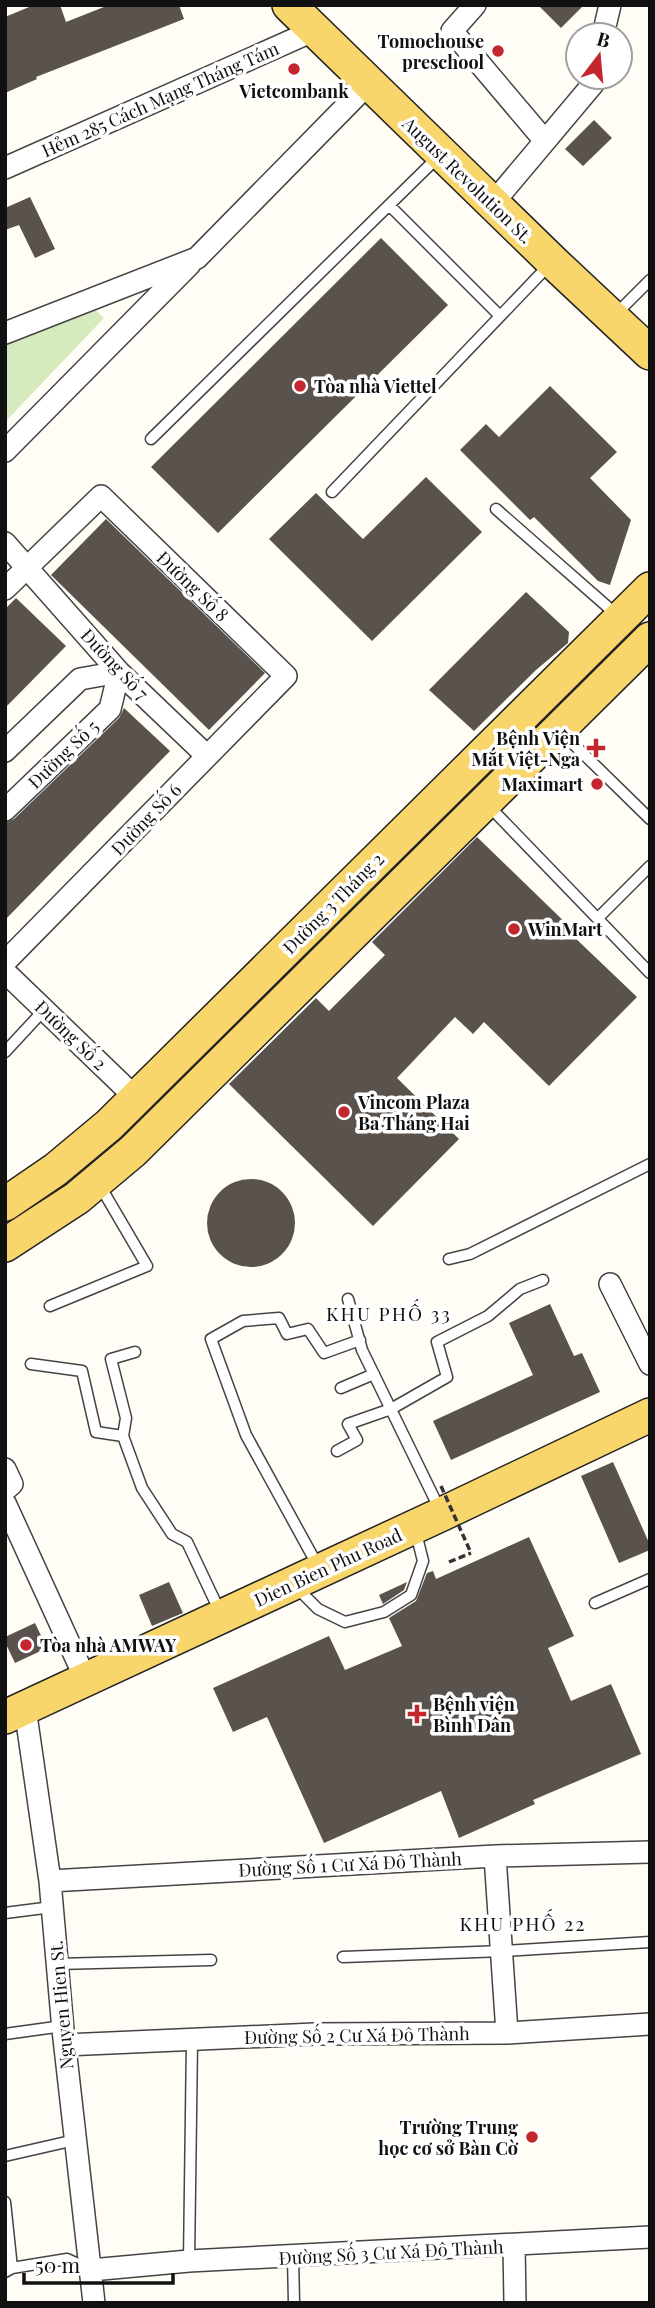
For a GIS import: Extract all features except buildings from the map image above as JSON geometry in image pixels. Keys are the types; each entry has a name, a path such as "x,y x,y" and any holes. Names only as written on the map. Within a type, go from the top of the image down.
{"main road":[{"name":"August Revolution St.","path":"289,5 650,353"},
{"name":"Đường 3 Tháng 2","path":"5,1203 83,1148 136,1098 650,589"},
{"name":"Đường 3 Tháng 2","path":"5,1245 47,1220 133,1151 650,639"},
{"name":"Dien Bien Phu Road","path":"15,1712 306,1577 432,1509 650,1415"}],"street":[{"path":"475,5 452,31 545,141"},
{"name":"Hẻm 285 Cách Mạng Tháng Tám","path":"5,168 315,30"},
{"path":"5,451 369,83"},
{"path":"493,204 587,91"},
{"path":"5,333 197,258"},
{"name":"Đường Số 8","path":"26,567 101,496 286,676"},
{"name":"Đường Số 7","path":"5,543 119,672 207,756"},
{"path":"5,589 26,567"},
{"path":"5,751 79,679 119,672"},
{"name":"Đường Số 5","path":"5,810 110,709 119,672"},
{"name":"Đường Số 6","path":"5,962 286,676"},
{"name":"Đường Số 2","path":"5,972 136,1098"},
{"path":"610,1284 650,1364"},
{"path":"5,1469 12,1484 5,1490"},
{"path":"5,1503 86,1680"},
{"name":"Nguyen Hien St.","path":"15,1712 50,1881 94,2303"},
{"name":"Ðường Số 1 Cư Xá Đô Thành","path":"50,1881 495,1856 650,1852"},
{"path":"495,1856 507,2032"},
{"name":"Ðường Số 2 Cư Xá Đô Thành","path":"64,2035 192,2040 314,2034 507,2032 650,2024"},
{"name":"Ðường Số 3 Cư Xá Đô Thành","path":"91,2270 189,2261 650,2238"},
{"path":"514,2245 515,2303"}],"lane":[{"path":"151,439 441,154"},
{"path":"388,205 500,316"},
{"path":"332,492 553,262"},
{"path":"612,318 650,279"},
{"path":"496,509 620,618"},
{"path":"558,729 650,819"},
{"path":"485,802 650,973"},
{"path":"597,918 650,866"},
{"path":"5,1052 44,1010"},
{"path":"449,1259 470,1254 650,1164"},
{"path":"51,1306 147,1266 97,1182"},
{"path":"337,1451 357,1440 348,1424 391,1409 447,1377 438,1342 488,1316 520,1289 543,1279"},
{"path":"348,1299 360,1340 432,1509 423,1561 411,1595 384,1612 345,1622 318,1609 246,1435 211,1339 243,1321 279,1318 287,1334 309,1329 324,1353 360,1340"},
{"path":"135,1352 111,1359 126,1418 122,1436 142,1488 172,1534 187,1542 222,1616"},
{"path":"31,1364 82,1371 96,1432 122,1436"},
{"path":"341,1388 374,1374"},
{"path":"596,1603 650,1579"},
{"path":"5,1913 52,1907"},
{"path":"343,1957 650,1942"},
{"path":"57,1964 211,1960"},
{"path":"5,2034 64,2035"},
{"path":"189,2261 192,2040"},
{"path":"5,2156 75,2140"},
{"path":"5,2202 9,2270 68,2259 91,2270"},
{"path":"293,2257 294,2303"}],"path":[{"path":"432,1509 471,1553 449,1562"}],"green space":[{"path":"88,303 104,318 5,422 5,339"}],"place":[{"name":"Tomoehouse preschool","path":"498,51"},
{"name":"Vietcombank","path":"294,69"},
{"name":"Tòa nhà Viettel","path":"300,386"},
{"name":"Bệnh Viện Mắt Việt-Nga","path":"596,748"},
{"name":"Maximart","path":"597,784"},
{"name":"WinMart","path":"514,929"},
{"name":"Vincom Plaza Ba Tháng Hai","path":"344,1112"},
{"name":"Tòa nhà AMWAY","path":"26,1645"},
{"name":"Bệnh viện Bình Dân","path":"417,1714"},
{"name":"Trường Trung học cơ sở Bàn Cờ","path":"532,2137"}],"district":[{"name":"KHU PHỐ 33","path":"389,1313"},
{"name":"KHU PHỐ 22","path":"523,1923"}]}
